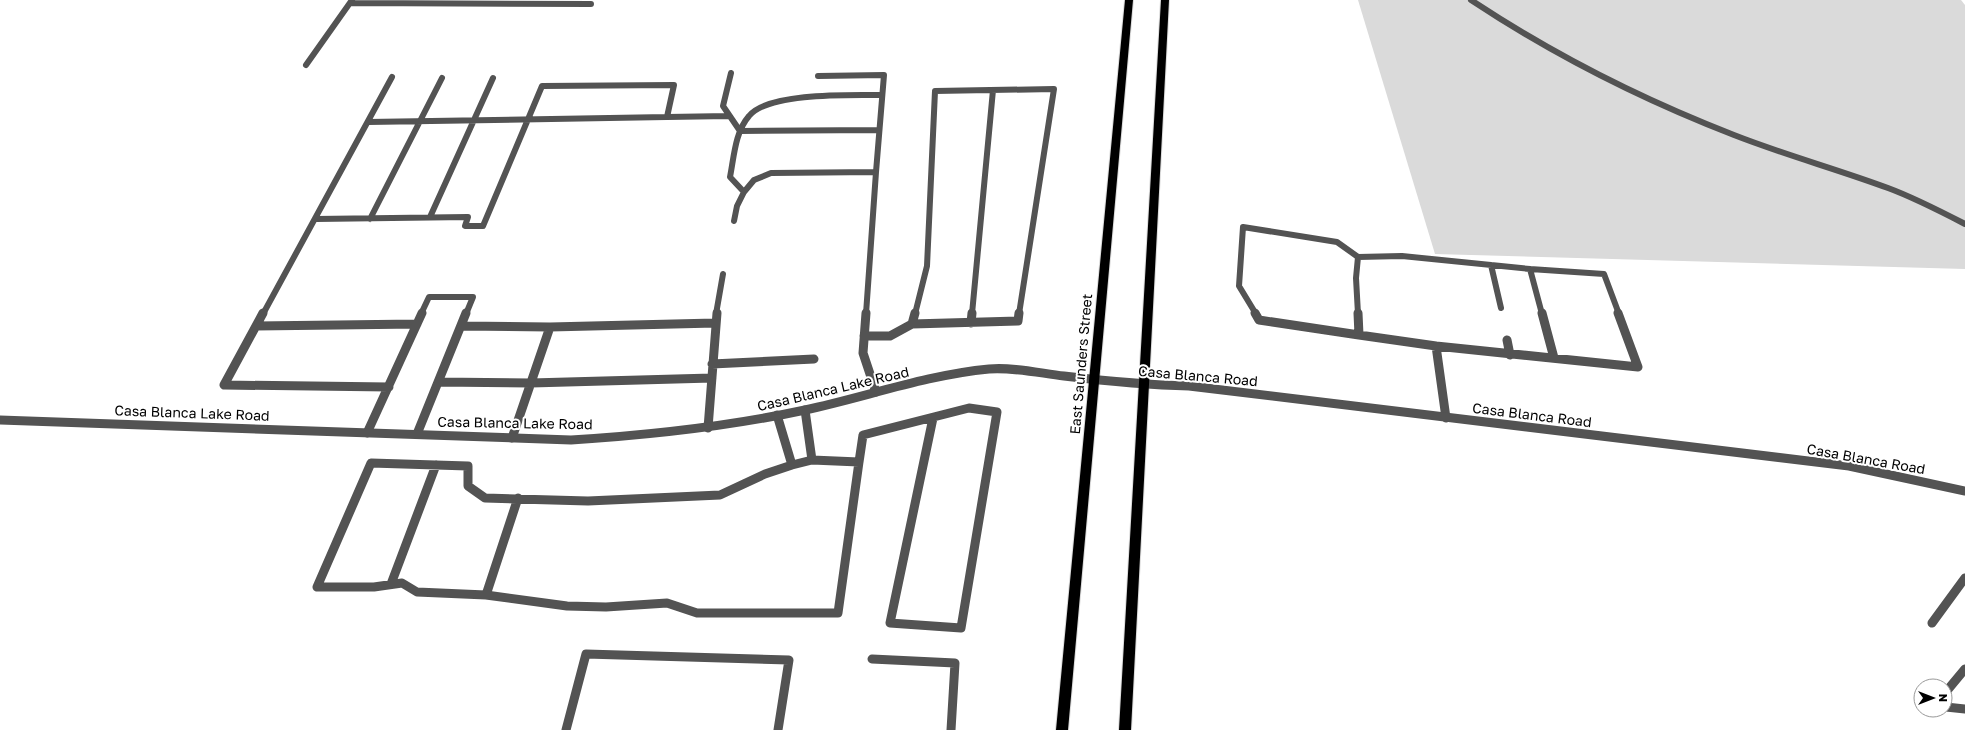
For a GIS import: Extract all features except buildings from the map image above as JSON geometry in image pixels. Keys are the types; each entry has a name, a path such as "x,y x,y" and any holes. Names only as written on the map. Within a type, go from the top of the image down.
{"main road":[{"name":"East Saunders Street","path":"1062,730 1129,0"},
{"path":"1125,730 1164,0"}],"street":[{"path":"1471,0 1504,23 1559,55 1638,96 1695,121 1905,195 1965,224"},
{"path":"306,65 351,1 591,4"},
{"path":"731,73 723,106 740,131"},
{"path":"818,76 884,75 863,353 876,392"},
{"path":"389,386 224,385 316,219 392,77"},
{"path":"370,218 442,78"},
{"path":"430,217 493,78"},
{"path":"316,219 468,217 465,226 483,226 542,86 674,86 667,117"},
{"path":"864,336 890,336 912,324 1018,321 1054,89 935,91 927,266 912,324"},
{"path":"971,323 993,90"},
{"path":"744,192 730,177 740,131 753,111 772,103 822,96 882,95"},
{"path":"368,122 729,116"},
{"path":"740,131 880,130"},
{"path":"734,222 737,206 744,192 754,180 771,173 876,172"},
{"path":"1243,227 1337,242 1358,257 1402,256 1491,265 1604,274 1621,316 1638,367 1510,355 1436,346 1259,320 1239,286 1243,227"},
{"path":"1358,257 1356,278 1359,335"},
{"path":"1491,265 1501,308"},
{"path":"1530,269 1554,358"},
{"path":"708,428 712,364 723,274"},
{"path":"367,432 429,297 473,297 417,434"},
{"path":"461,326 550,327 716,323"},
{"path":"256,326 417,324"},
{"path":"512,438 550,327"},
{"path":"1507,340 1510,355"},
{"path":"1436,346 1446,418"},
{"path":"712,364 814,359"},
{"name":"Casa Blanca Lake Road","path":"0,420 571,440 661,434 736,424 805,410 947,375 990,369 1017,370 1095,378"},
{"path":"438,382 531,383 712,378"},
{"name":"Casa Blanca Road","path":"1095,378 1143,385 1189,386 1849,466 1965,490"},
{"path":"859,462 812,460 765,474 720,495 588,501 485,498 468,486 468,466 371,463 317,587 374,587 402,583 417,592 486,595 567,606 606,607 667,603 697,613 838,613 863,435 969,408 997,412 961,628 890,623 933,418"},
{"path":"805,410 812,460"},
{"path":"777,415 792,465"},
{"path":"391,584 436,465"},
{"path":"486,595 518,498"},
{"path":"1932,623 1965,578"},
{"path":"566,730 586,654 789,660 778,730"},
{"path":"872,659 955,663 951,730"},
{"path":"1953,684 1965,669"},
{"path":"1953,708 1965,709"}],"shaded area":[{"path":"1358,0 1961,0 1965,5 1965,269 1435,254"}]}
